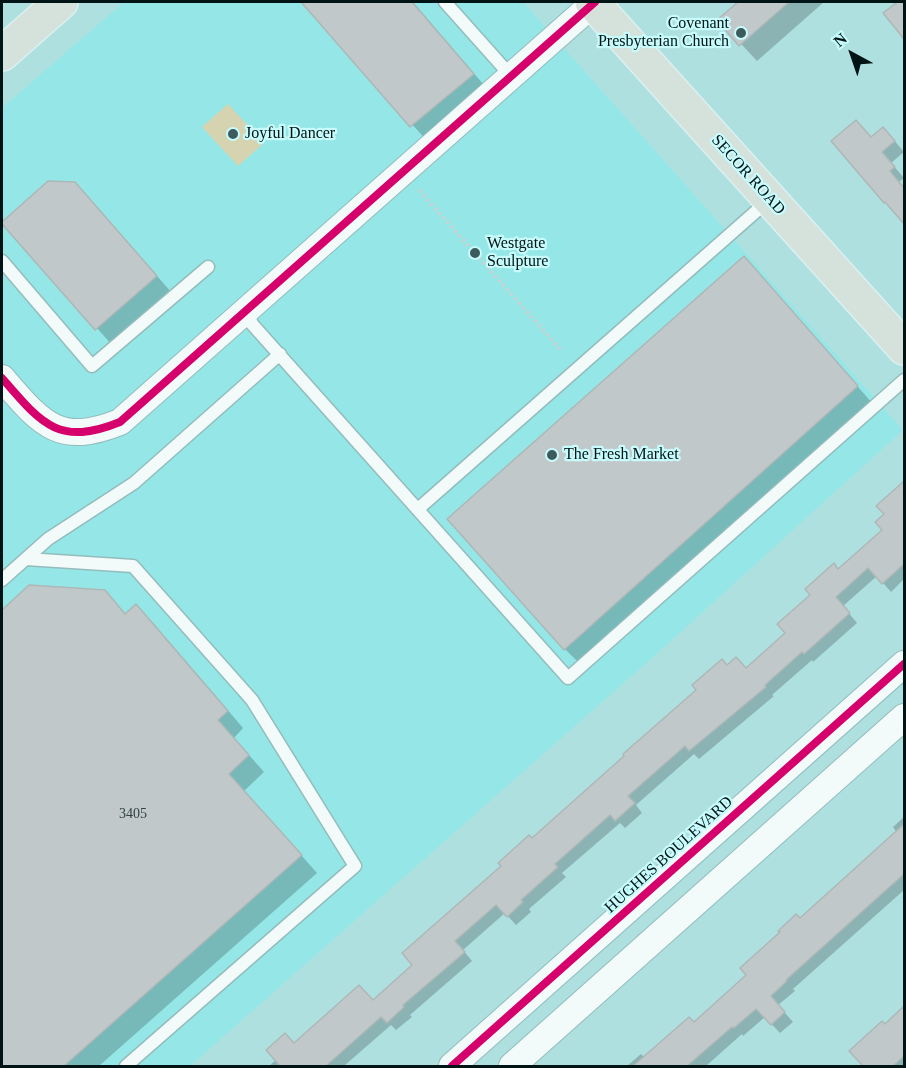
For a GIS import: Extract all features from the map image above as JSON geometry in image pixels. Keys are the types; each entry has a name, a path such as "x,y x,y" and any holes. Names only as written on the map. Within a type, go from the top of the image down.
{"main road":[{"path":"2,54 62,2"},
{"name":"SECOR ROAD","path":"594,2 904,348"}],"street":[{"path":"2,378 46,423 63,431 81,434 120,422 594,2"},
{"name":"HUGHES BOULEVARD","path":"452,1066 904,664"},
{"path":"512,1066 904,717"}],"lane":[{"path":"445,2 511,76"},
{"path":"418,509 770,199"},
{"path":"2,261 92,366 208,267"},
{"path":"247,310 252,324 568,678 904,380"},
{"path":"2,580 48,539 134,483 280,354"},
{"path":"26,559 133,566 252,700 355,866 126,1066"}],"path":[{"path":"418,189 560,348"}],"shaded area":[{"path":"124,2 523,2 903,430 653,657 190,1066 2,1066 2,108"},
{"path":"228,104 264,143 238,166 202,127"}],"building":[{"path":"301,2 412,2 474,74 410,127"},
{"name":"Covenant Presbyterian Church","path":"738,2 789,2 739,46 717,20"},
{"path":"897,2 904,2 904,39 883,13"},
{"path":"856,120 871,137 883,127 895,141 882,152 895,167 890,171 904,188 904,224 831,141"},
{"path":"48,181 75,182 157,276 95,330 2,224"},
{"path":"744,256 858,386 564,650 447,519"},
{"path":"904,481 904,564 882,584 868,568 836,597 850,613 689,751 685,746 628,796 635,803 615,821 610,815 555,864 558,867 521,900 523,902 507,917 496,905 455,941 465,952 403,1005 404,1007 387,1023 381,1017 326,1066 280,1066 266,1050 285,1033 294,1043 359,985 373,1000 412,965 402,953 501,866 498,863 529,835 532,838 696,690 692,685 722,659 727,665 736,657 746,668 785,633 777,624 810,595 805,589 834,563 838,569 882,530 875,522 884,514 876,506"},
{"path":"29,585 105,590 125,614 136,604 228,711 218,720 249,755 229,774 302,855 64,1066 2,1066 2,610"},
{"path":"904,824 904,874 771,996 785,1012 771,1025 756,1009 687,1066 633,1066 689,1017 694,1022 746,975 740,968 780,932 778,931 796,914 800,918"},
{"path":"904,1006 904,1056 893,1066 863,1066 849,1051 882,1021 885,1024"}],"cycle path":[{"path":"2,378 28,407 52,426 66,431 81,432 120,422 595,2"},
{"path":"452,1066 904,664"}],"place":[{"name":"Covenant Presbyterian Church","path":"741,33"},
{"name":"Joyful Dancer","path":"233,134"},
{"name":"Westgate Sculpture","path":"475,253"},
{"name":"The Fresh Market","path":"552,455"}]}
